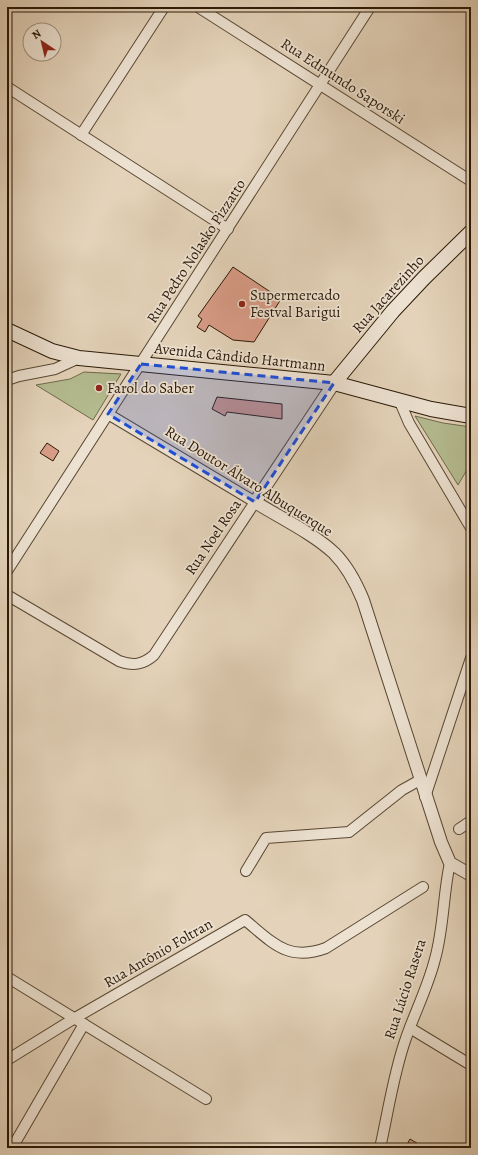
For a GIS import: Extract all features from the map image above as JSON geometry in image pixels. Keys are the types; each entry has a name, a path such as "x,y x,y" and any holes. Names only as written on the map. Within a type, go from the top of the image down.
{"main road":[{"name":"Rua Jacarezinho","path":"334,383 402,302 471,232"},
{"name":"Avenida Cândido Hartmann","path":"7,330 52,350 79,358 334,383 400,402 471,416"}],"street":[{"path":"82,135 164,7"},
{"name":"Rua Edmundo Saporski","path":"198,7 471,181"},
{"name":"Rua Pedro Nolasko Pizzatto","path":"7,571 370,7"},
{"path":"7,87 228,229"},
{"path":"7,380 19,376 55,369 79,358"},
{"name":"Rua Noel Rosa","path":"7,595 119,662 126,664 142,664 154,655 334,383"},
{"path":"400,402 409,423 471,528"},
{"name":"Rua Doutor Álvaro Albuquerque","path":"108,414 255,502 320,542 333,552 350,574 363,600 425,797"},
{"path":"471,658 425,797 450,863 471,875"},
{"path":"246,871 266,838 349,832 402,790 420,780"},
{"path":"459,829 471,821"},
{"name":"Rua Lúcio Rasera","path":"380,1148 399,1061 436,958 450,863"},
{"name":"Rua Antônio Foltran","path":"7,1060 74,1018 245,920 282,949 293,953 316,952 326,948 423,887"},
{"path":"7,977 206,1099"},
{"path":"12,1148 84,1024"},
{"path":"410,1028 471,1065"}],"highlighted area":[{"path":"141,364 334,383 255,502 108,414"}],"green space":[{"path":"84,372 121,374 93,420 36,385 70,379"},
{"path":"415,416 443,423 471,427 471,463 458,485"}],"building":[{"name":"Supermercado Festval Barigui","path":"233,267 281,299 254,342 233,340 209,325 205,332 197,327 202,319 198,316"},
{"path":"217,397 282,404 282,419 227,412 225,416 212,409"},
{"path":"47,443 59,451 53,461 40,453"},
{"path":"471,1117 471,1125 467,1123"},
{"path":"410,1139 425,1148 405,1148"}],"place":[{"name":"Supermercado Festval Barigui","path":"242,304"},
{"name":"Farol do Saber","path":"99,388"}]}
